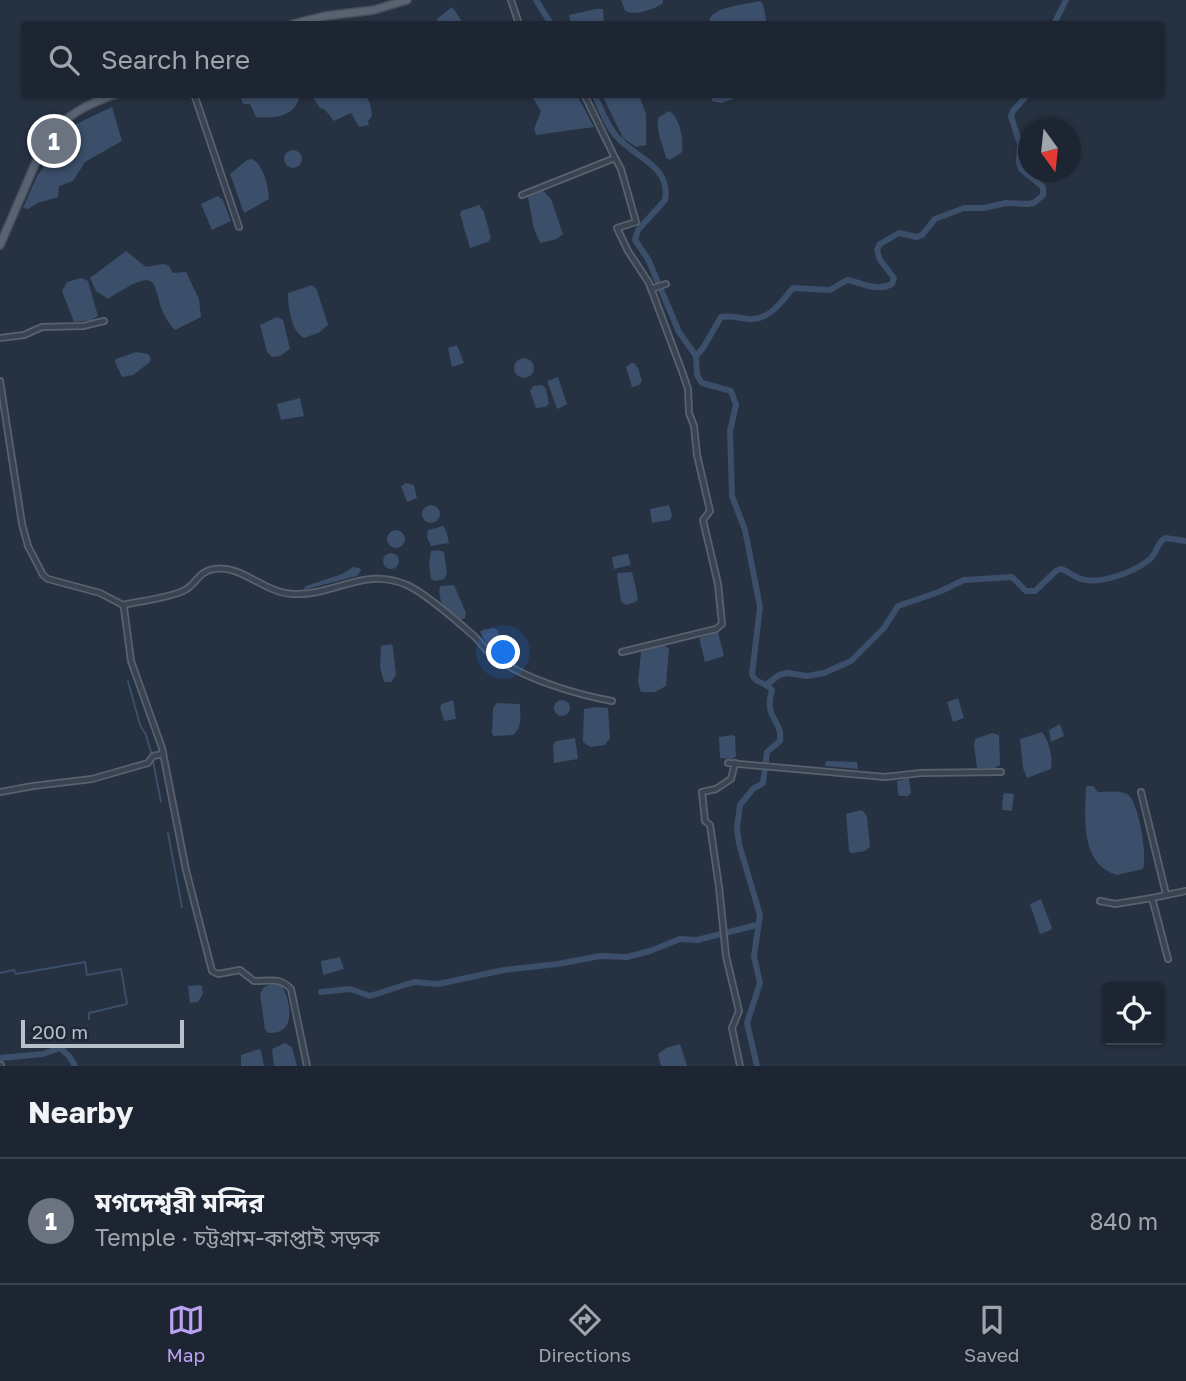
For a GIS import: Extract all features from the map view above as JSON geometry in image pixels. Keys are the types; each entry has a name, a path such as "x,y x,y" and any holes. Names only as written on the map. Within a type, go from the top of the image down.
{"main road":[{"path":"305,21 408,0"},
{"path":"0,245 45,141 56,126 71,113 107,98"}],"street":[{"path":"510,0 518,21"},
{"path":"195,98 239,227"},
{"path":"586,98 625,182 636,222 617,228 651,289 688,388 689,414 694,426 710,511 703,520 718,584 722,624 716,629 622,652"},
{"path":"522,195 615,158"},
{"path":"651,289 666,284"},
{"path":"0,338 24,335 42,327 83,326 104,321"},
{"path":"0,381 22,524 28,546 43,575 58,583 100,593 123,605 127,615 131,661 163,754 186,870 212,971 218,974 240,971 254,981 272,979 287,985 291,989 307,1066"},
{"path":"123,605 185,590 201,573 214,569 234,570 273,590 291,594 313,593 366,578 388,580 407,585 420,593 474,637 491,655 515,668 574,693 612,701"},
{"path":"0,792 92,779 148,764 153,756 163,754"},
{"path":"728,763 884,777 921,773 1001,772"},
{"path":"736,763 731,779 716,789 702,792 701,798 705,821 710,825 726,956 739,1011 732,1028 740,1066"},
{"path":"1141,792 1166,894"},
{"path":"1100,901 1115,904 1186,891"},
{"path":"1152,898 1168,959"}],"water":[{"path":"621,0 663,0 663,3 634,13 625,11"},
{"path":"760,1 766,21 710,21 713,14 732,6"},
{"path":"452,7 462,21 436,21"},
{"path":"603,9 604,21 570,21 569,15"},
{"path":"241,98 299,98 290,112 278,116 256,117 250,104 243,104"},
{"path":"313,98 367,98 372,116 368,121 369,125 359,127 351,113 334,121"},
{"path":"533,98 579,98 594,127 536,135 534,129 541,111"},
{"path":"603,98 640,98 646,114 646,145 636,147 623,138"},
{"path":"712,98 735,98 722,103 712,101"},
{"path":"112,107 122,141 85,162 73,181 59,186 58,197 28,209 23,208 37,176 74,125"},
{"path":"669,111 678,123 682,141 682,152 670,160 666,158 658,123 658,118"},
{"path":"293,150 299,153 302,159 299,165 293,168 287,165 284,159 287,153"},
{"path":"252,159 262,171 269,199 244,213 230,174"},
{"path":"543,190 551,199 563,234 557,239 540,243 534,229 528,197"},
{"path":"218,196 223,200 231,221 212,230 201,204"},
{"path":"479,205 484,212 491,238 488,242 470,248 460,214 461,211"},
{"path":"126,251 146,267 163,264 168,265 173,273 186,272 199,299 201,317 175,330 166,318 155,286 150,281 129,286 108,299 96,291 90,278"},
{"path":"81,278 88,281 98,316 91,320 74,322 62,291 67,282"},
{"path":"312,285 317,290 328,325 320,332 304,338 293,325 288,293"},
{"path":"277,317 283,320 290,349 280,356 272,357 267,352 260,325"},
{"path":"457,345 464,363 452,367 448,348"},
{"path":"136,352 148,354 150,362 133,375 122,377 116,359"},
{"path":"524,358 531,361 534,368 531,375 524,378 517,375 514,368 517,361"},
{"path":"631,363 638,368 642,381 632,387 626,367"},
{"path":"558,377 567,404 558,409 547,381"},
{"path":"542,385 546,389 549,404 536,408 530,391 533,386"},
{"path":"300,398 304,416 281,420 277,404"},
{"path":"406,483 414,485 417,498 407,502 401,486"},
{"path":"427,505 435,505 440,514 438,521 427,523 422,518 422,510"},
{"path":"669,505 672,515 670,520 652,523 650,509"},
{"path":"443,526 449,543 431,546 427,537 428,530"},
{"path":"396,530 402,533 405,539 402,545 396,548 390,545 387,539 390,533"},
{"path":"431,551 444,552 447,574 444,579 435,581 431,579 429,564"},
{"path":"391,553 397,555 397,567 391,569 385,567 383,561 385,555"},
{"path":"628,554 631,565 614,569 612,557"},
{"path":"353,567 360,568 357,576 303,590 306,586 342,574"},
{"path":"632,572 638,598 636,602 626,605 621,602 617,575"},
{"path":"454,585 466,613 465,618 460,620 447,611 440,597 440,586"},
{"path":"494,628 498,631 500,645 493,649 488,646 480,632"},
{"path":"718,632 724,656 705,662 699,638"},
{"path":"391,644 396,675 391,682 384,682 380,667 381,646"},
{"path":"661,645 669,648 666,686 655,692 641,692 638,682 641,652 643,649"},
{"path":"958,698 964,718 953,722 947,702"},
{"path":"453,700 456,719 444,721 440,707"},
{"path":"559,700 565,700 570,708 568,714 559,716 554,711 554,705"},
{"path":"497,703 520,704 520,725 513,735 492,734 493,708"},
{"path":"608,708 610,738 605,745 590,747 583,742 584,709"},
{"path":"1060,724 1064,736 1051,742 1049,730"},
{"path":"1042,732 1050,749 1051,769 1027,778 1023,768 1020,739"},
{"path":"992,733 999,735 1000,765 995,768 977,768 975,739"},
{"path":"735,736 736,757 720,758 719,737"},
{"path":"575,738 578,759 554,763 553,745 556,741"},
{"path":"826,761 857,762 858,769 825,766"},
{"path":"909,778 911,793 908,796 900,796 897,781"},
{"path":"1088,786 1093,786 1098,792 1124,793 1131,799 1141,830 1143,869 1117,875 1096,861 1087,838 1085,812"},
{"path":"1005,793 1014,794 1012,811 1002,810"},
{"path":"862,810 867,816 870,847 865,851 852,853 849,851 846,814"},
{"path":"1041,899 1052,928 1040,934 1030,904"},
{"path":"340,957 344,969 323,975 321,961"},
{"path":"271,984 282,986 288,1001 289,1017 283,1029 268,1033 265,1029 260,994 264,987"},
{"path":"188,986 202,986 203,994 198,1002 190,1003"},
{"path":"285,1043 292,1047 297,1066 274,1066 272,1049"},
{"path":"680,1044 687,1066 661,1066 658,1054 666,1048"},
{"path":"259,1049 264,1066 241,1066 241,1055"}],"waterway":[{"path":"536,0 549,21"},
{"path":"1056,21 1066,0"},
{"path":"596,98 614,134 658,171 663,179 665,200 638,230 635,240 648,259 679,332 696,356 697,375 702,383 731,391 736,405 730,431 732,496 745,530 760,607 752,674 756,680 772,690 771,713 780,734 780,741 767,752 763,783 753,789 740,805 737,828 739,844 760,915 754,956 760,983 747,1023 757,1066"},
{"path":"696,356 721,317 763,317 793,288 830,290 847,280 875,287 892,284 894,278 880,260 877,250 880,244 899,233 917,237 922,235 935,219 964,208 1034,203 1043,195 1043,187 1021,169 1020,144 1011,116 1024,98"},
{"path":"766,685 779,675 787,673 807,676 824,673 851,661 884,628 898,606 964,580 1012,577 1026,591 1035,591 1061,569 1081,579 1107,579 1135,569 1149,560 1165,538 1186,541"},
{"path":"128,681 140,725 151,752"},
{"path":"153,761 161,802"},
{"path":"168,833 182,907"},
{"path":"321,992 350,989 370,996 414,982 438,984 504,970 600,956 627,957 680,939 697,940 757,925"},
{"path":"0,973 14,970 16,974 85,962 87,975 121,969 127,1004 89,1013 89,1019"},
{"path":"0,1058 43,1054 60,1048 75,1066"}],"place":[{"name":"মগদেশ্বরী মন্দির","path":"54,141"}]}
